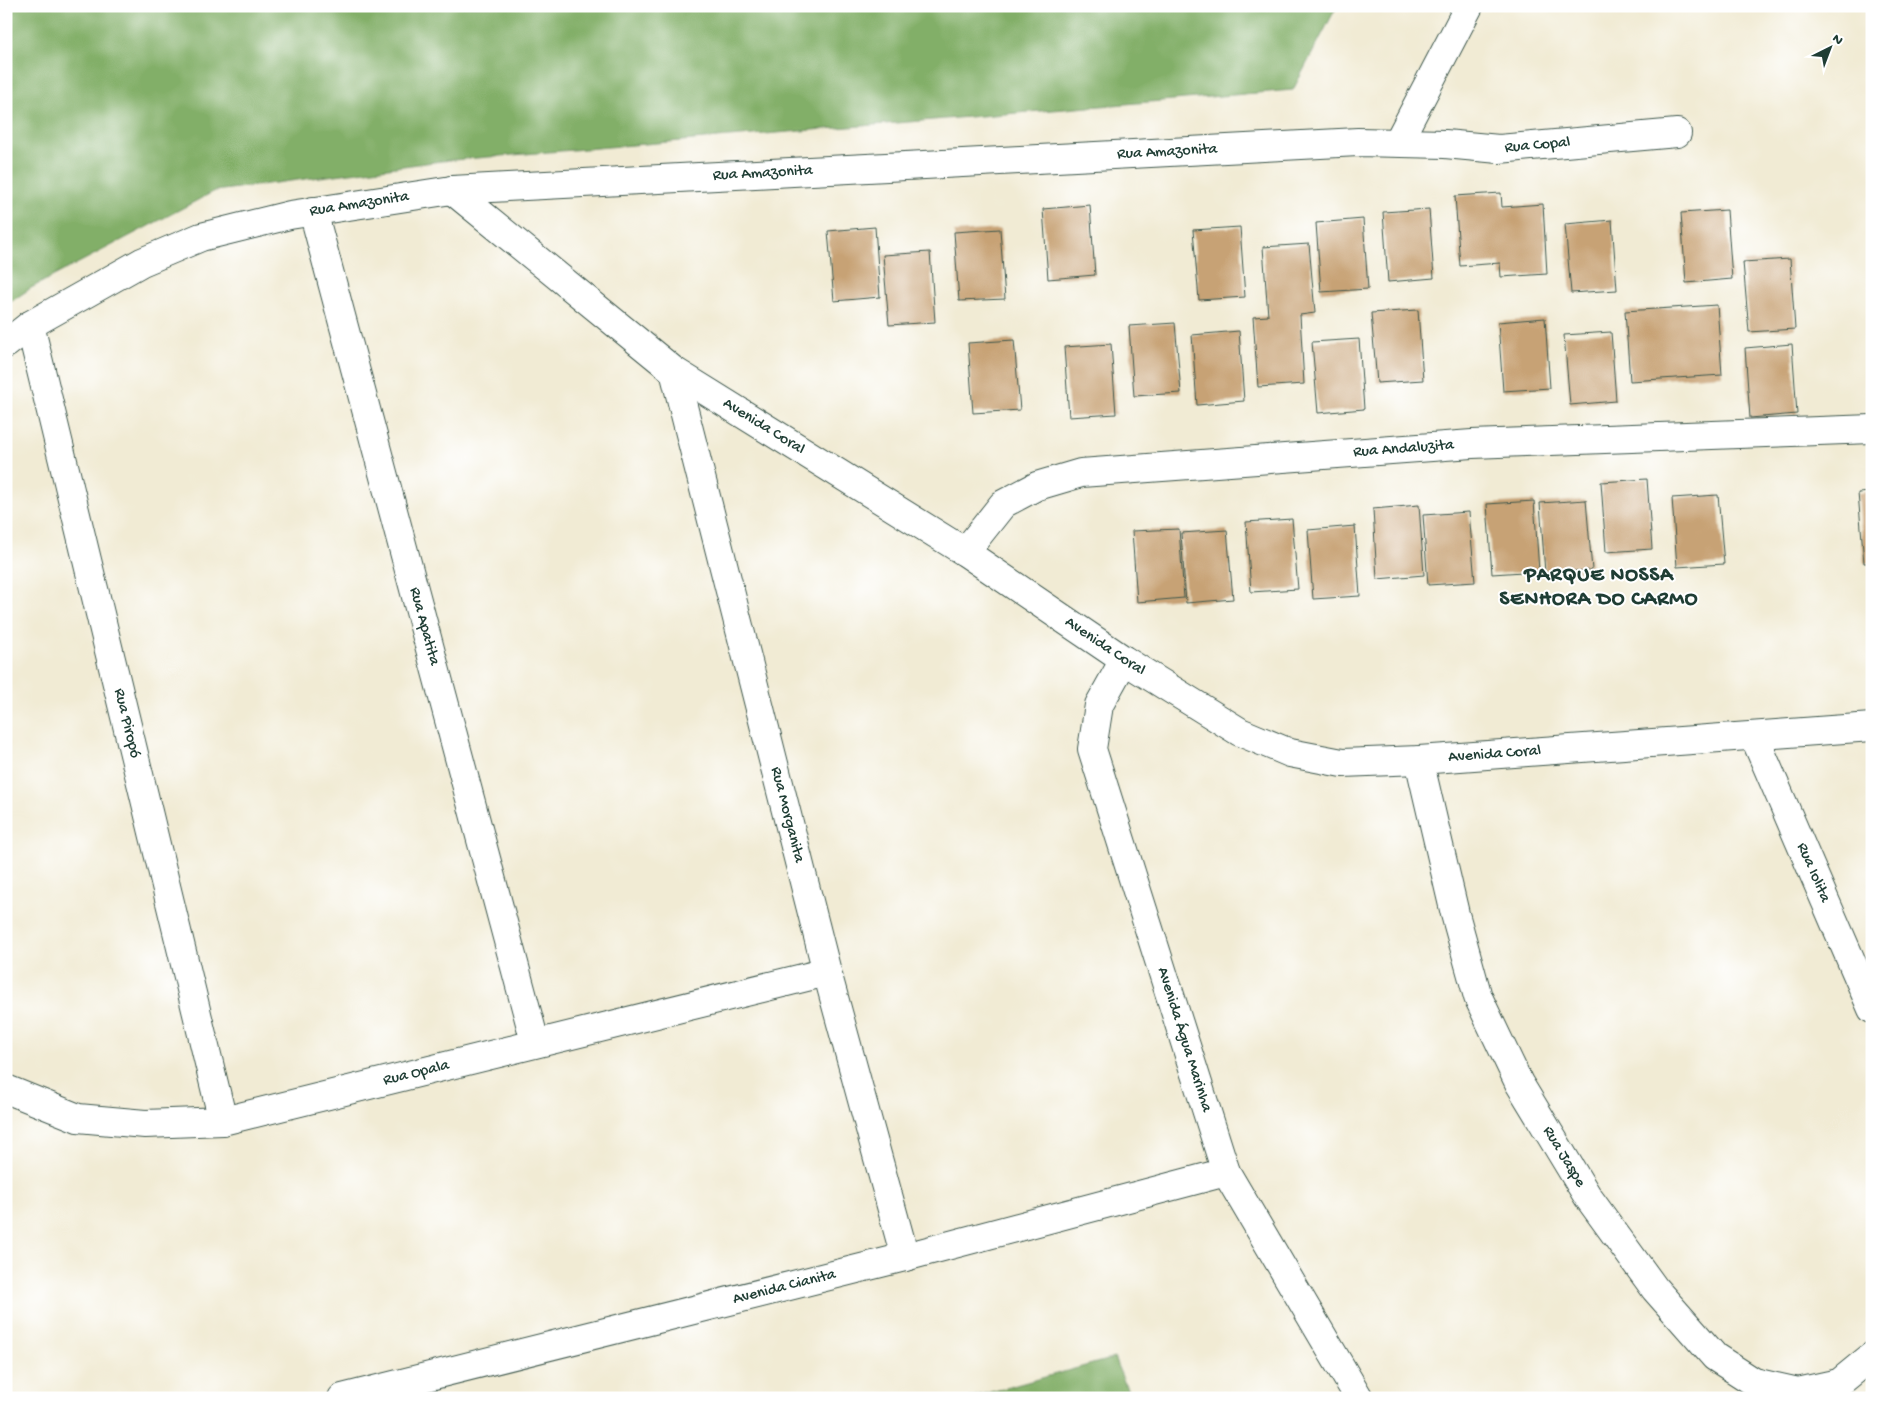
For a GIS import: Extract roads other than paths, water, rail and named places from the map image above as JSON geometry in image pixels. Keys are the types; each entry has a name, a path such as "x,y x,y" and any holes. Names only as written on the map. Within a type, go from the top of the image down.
{"street":[{"path":"1398,142 1469,6"},
{"name":"Rua Copal","path":"1398,142 1499,148 1677,134"},
{"name":"Rua Amazonita","path":"6,344 30,325 142,262 200,237 313,211 452,190 1358,142 1398,142"},
{"name":"Avenida Coral","path":"452,190 674,371 965,552 1124,660 1240,732 1290,753 1342,763 1419,760 1872,727"},
{"name":"Rua Apatita","path":"313,211 535,1042"},
{"name":"Rua Piropó","path":"30,325 223,1121"},
{"name":"Rua Morganita","path":"674,371 827,972 905,1257"},
{"name":"Rua Andaluzita","path":"965,552 1004,504 1037,486 1081,474 1472,444 1872,429"},
{"name":"Avenida Água Marinha","path":"1124,660 1100,705 1092,749 1226,1172 1359,1398"},
{"name":"Rua Iolita","path":"1754,736 1872,1008"},
{"name":"Rua Jaspe","path":"1419,760 1455,914 1478,997 1519,1083 1588,1197 1655,1289 1715,1357 1754,1382 1798,1392 1839,1383 1872,1356"},
{"name":"Rua Opala","path":"6,1089 78,1118 144,1124 223,1121 535,1042 827,972"},
{"name":"Avenida Cianita","path":"342,1398 905,1257 1226,1172"}],"district":[{"name":"PARQUE NOSSA SENHORA DO CARMO","path":"1599,588"}]}
